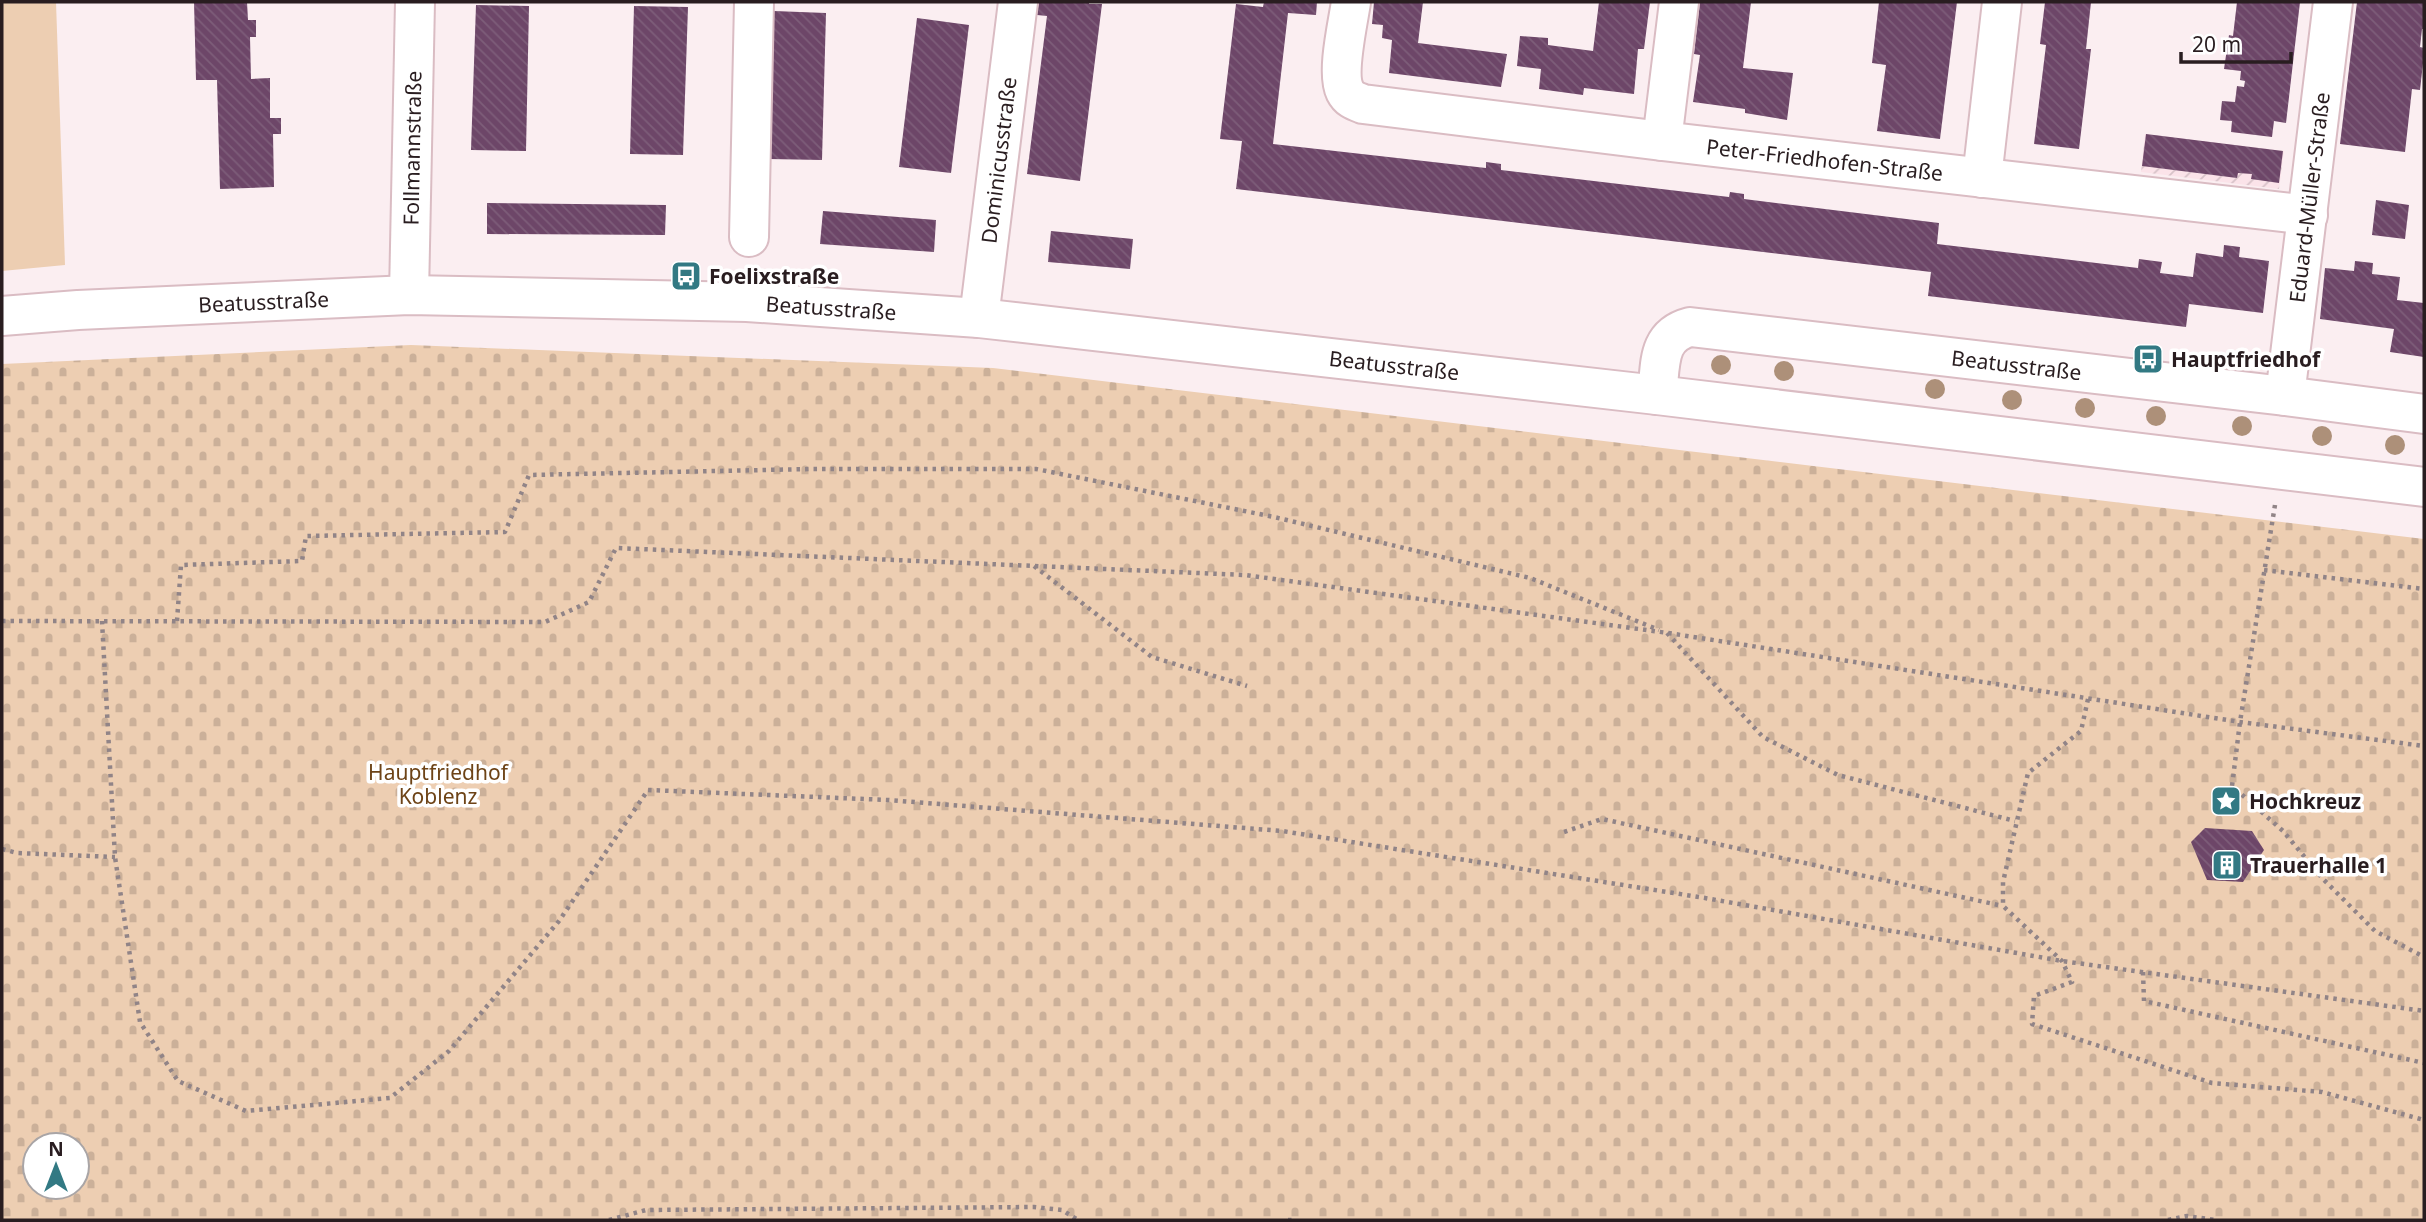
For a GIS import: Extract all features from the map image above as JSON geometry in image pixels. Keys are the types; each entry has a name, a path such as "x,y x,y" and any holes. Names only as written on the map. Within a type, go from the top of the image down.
{"street":[{"name":"Follmannstraße","path":"409,295 415,2"},
{"path":"749,237 754,2"},
{"name":"Dominicusstraße","path":"979,318 1018,2"},
{"name":"Peter-Friedhofen-Straße","path":"1350,2 1341,79 1346,93 1363,104 2308,215"},
{"path":"1662,141 1679,2"},
{"path":"1982,178 2002,2"},
{"name":"Eduard-Müller-Straße","path":"2285,396 2333,2"},
{"name":"Beatusstraße","path":"2,316 409,295 747,302 979,318 1657,395 2424,487"},
{"name":"Beatusstraße","path":"1657,395 1665,343 1672,334 1690,327 2424,414"}],"path":[{"path":"2280,468 2232,786 2283,831 2323,879 2375,931 2424,957"},
{"path":"177,621 181,565 302,561 306,536 505,531 529,475 811,469 1035,469 1274,517 1530,578 1668,633 1763,737 1838,775 2015,821"},
{"path":"2,621 545,622 589,602 616,548 1245,575 1668,633 2240,722 2424,746"},
{"path":"1034,565 1152,657 1247,686"},
{"path":"2264,570 2424,589"},
{"path":"102,621 115,857 140,1022 178,1081 246,1111 390,1098 449,1051 559,921 648,790 888,800 1282,831 1705,898 2062,961 2424,1011"},
{"path":"2003,906 2003,882 2028,773 2081,731 2088,699"},
{"path":"1564,832 1602,819 2003,906 2062,961 2072,982 2035,996 2032,1024 2212,1083 2322,1092 2424,1120"},
{"path":"2,849 17,853 115,857"},
{"path":"2143,972 2144,1001 2424,1063"},
{"path":"608,1220 646,1210 1034,1207 1062,1210 1078,1220"},
{"path":"2168,1220 2187,1216 2215,1220"}],"shaded area":[{"path":"2145,134 2284,151 2279,189 2141,172"}],"green space":[{"path":"2,2 56,2 65,265 2,271"},
{"name":"Hauptfriedhof Koblenz","path":"411,345 993,368 2424,539 2424,1220 2,1220 2,364"}],"building":[{"path":"194,2 247,2 248,20 256,20 256,37 250,37 251,79 270,78 270,118 281,118 281,134 273,134 274,187 220,189 217,80 196,80"},
{"path":"1039,2 1102,4 1080,181 1027,174 1047,16 1037,15"},
{"path":"1264,2 1317,2 1316,15 1288,13 1273,144 1486,168 1486,162 1501,164 1501,170 1729,197 1730,192 1744,194 1744,199 1939,223 1937,244 2138,268 2139,259 2162,262 2160,273 2193,277 2196,253 2223,257 2224,245 2240,247 2239,257 2269,261 2263,313 2189,304 2186,327 1928,296 1931,272 1236,189 1242,141 1220,139 1236,4 1263,7"},
{"path":"1374,2 1423,2 1418,43 1507,54 1501,87 1389,73 1392,40 1382,38 1383,25 1372,24"},
{"path":"1599,2 1650,2 1644,49 1638,49 1634,94 1584,88 1583,95 1539,89 1541,69 1517,66 1520,36 1548,38 1548,45 1593,51"},
{"path":"1700,2 1751,2 1743,68 1793,73 1787,120 1745,113 1745,109 1693,102 1700,55 1694,54"},
{"path":"1879,2 1957,2 1940,139 1877,131 1886,65 1872,63"},
{"path":"2045,2 2091,2 2086,49 2091,49 2079,149 2034,144 2046,45 2040,44"},
{"path":"2237,2 2300,2 2286,123 2274,121 2272,137 2231,132 2232,121 2220,120 2222,101 2235,102 2237,86 2244,87 2245,81 2240,80 2241,71 2224,69 2229,35 2233,36"},
{"path":"2357,2 2424,2 2424,29 2420,47 2424,48 2424,54 2420,90 2412,89 2405,152 2340,144"},
{"path":"476,5 529,6 526,151 471,150"},
{"path":"634,6 688,7 683,155 630,154"},
{"path":"774,11 826,13 822,160 769,159"},
{"path":"917,18 969,25 951,173 899,167"},
{"path":"2146,134 2283,151 2279,183 2251,179 2252,174 2238,173 2237,178 2142,166"},
{"path":"2376,200 2409,205 2405,239 2372,235"},
{"path":"487,203 666,205 665,235 487,234"},
{"path":"823,211 936,220 934,252 820,244"},
{"path":"1051,231 1133,239 1130,269 1048,262"},
{"path":"2355,261 2373,263 2372,274 2400,277 2397,300 2424,303 2424,357 2390,352 2394,329 2320,319 2325,268 2354,271"},
{"name":"Trauerhalle 1","path":"2205,828 2252,831 2264,850 2243,882 2207,880 2191,842"}],"place":[{"name":"Foelixstraße","path":"686,276"},
{"name":"Hauptfriedhof","path":"2148,359"},
{"name":"Hochkreuz","path":"2226,801"},
{"name":"Trauerhalle 1","path":"2227,865"}]}
